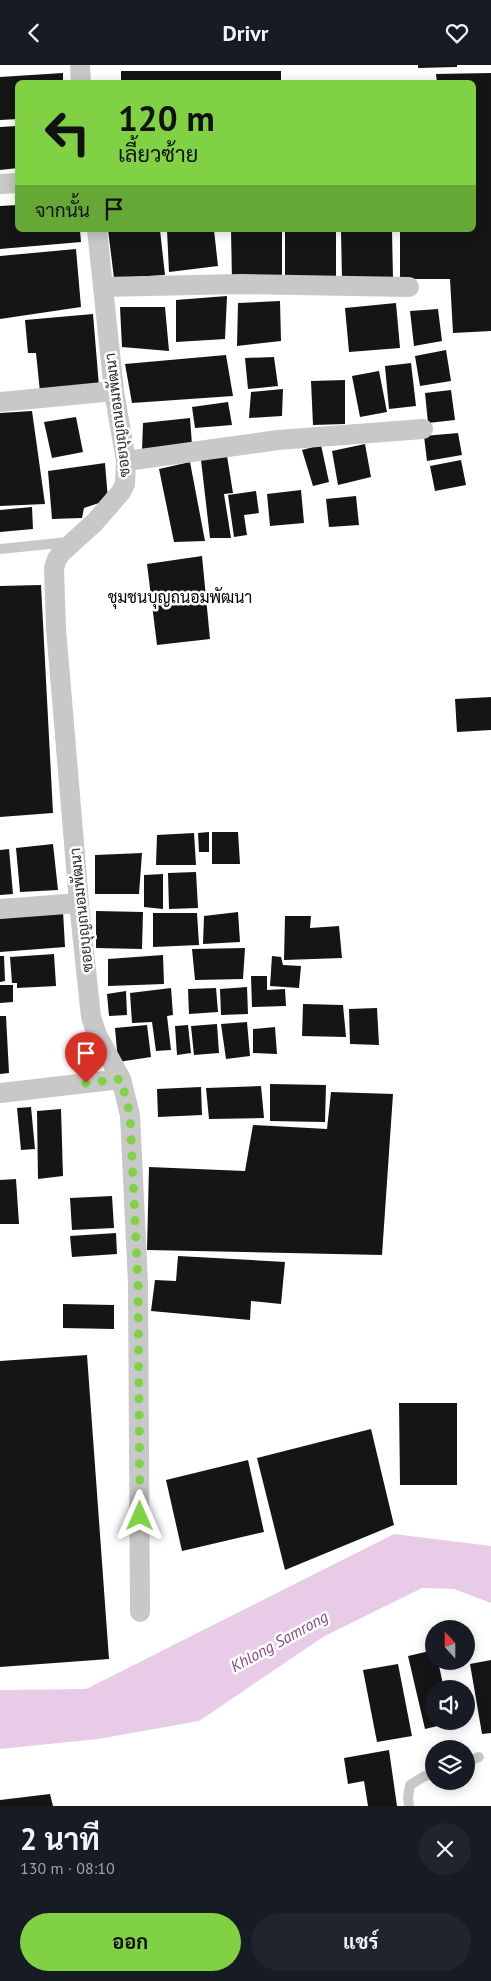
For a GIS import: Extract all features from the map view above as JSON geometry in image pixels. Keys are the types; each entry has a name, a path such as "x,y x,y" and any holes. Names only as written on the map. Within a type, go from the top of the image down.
{"street":[{"path":"80,65 82,80"},
{"path":"0,184 15,183"},
{"name":"ซอยบุญถนอมพัฒนา","path":"97,232 114,391 126,461 125,484 121,492 95,521 57,559 54,568 56,628 79,903 91,1017 97,1035 121,1079 130,1115 138,1284 140,1613"},
{"path":"103,287 240,284 409,287"},
{"path":"0,402 114,391"},
{"path":"126,461 278,440 424,429"},
{"path":"0,909 79,903"},
{"path":"0,1093 121,1079"}],"lane":[{"path":"0,549 72,542"},
{"path":"475,1759 479,1757"},
{"path":"409,1806 410,1785 425,1778"}],"water":[{"name":"Khlong Samrong","path":"394,1534 491,1546 491,1603 454,1589 422,1588 323,1637 199,1721 98,1739 0,1749 0,1690 86,1689"}],"building":[{"path":"418,65 457,65 457,67 418,68"},
{"path":"121,71 281,71 281,80 121,80"},
{"path":"63,73 63,80 15,80 15,119 0,120 0,77"},
{"path":"491,73 491,331 453,333 450,279 400,279 400,232 476,232 476,80 437,80 436,74"},
{"path":"15,126 15,168 0,170 0,127"},
{"path":"15,205 15,232 80,232 81,242 0,249 0,206"},
{"path":"108,232 160,232 165,275 114,278"},
{"path":"167,232 214,232 218,266 169,272"},
{"path":"231,232 282,232 282,279 232,280"},
{"path":"285,232 336,232 336,279 285,280"},
{"path":"341,232 392,232 393,279 342,280"},
{"path":"76,249 81,307 0,319 0,256"},
{"path":"227,296 225,339 176,342 176,300"},
{"path":"280,301 281,341 237,346 238,303"},
{"path":"396,303 400,348 349,352 345,308"},
{"path":"120,307 165,307 169,351 122,347"},
{"path":"438,309 442,341 414,346 410,311"},
{"path":"93,314 99,386 40,392 36,353 28,353 25,320"},
{"path":"446,350 451,381 420,386 415,356"},
{"path":"226,355 233,396 132,403 125,364"},
{"path":"274,357 278,386 248,389 245,358"},
{"path":"411,363 416,406 389,409 385,366"},
{"path":"379,371 387,412 360,417 352,376"},
{"path":"345,380 345,424 313,425 311,381"},
{"path":"283,389 282,416 249,418 251,392"},
{"path":"451,390 455,420 428,423 425,393"},
{"path":"228,402 232,425 195,428 192,407"},
{"path":"32,411 45,504 0,506 0,413"},
{"path":"76,417 83,452 52,458 44,422"},
{"path":"190,418 192,445 142,450 143,423"},
{"path":"458,433 462,455 427,461 424,436"},
{"path":"365,444 371,477 338,485 332,451"},
{"path":"321,445 329,482 313,486 302,450"},
{"path":"227,456 233,493 224,494 231,538 210,538 201,460"},
{"path":"461,460 466,485 435,491 430,466"},
{"path":"190,462 205,541 174,542 159,469"},
{"path":"105,463 108,500 84,508 82,518 52,519 48,471"},
{"path":"301,490 304,523 270,526 267,494"},
{"path":"256,491 259,513 244,515 247,535 234,537 228,495"},
{"path":"356,496 359,525 329,527 326,499"},
{"path":"32,507 33,529 0,532 0,510"},
{"path":"202,556 210,639 157,645 147,564"},
{"path":"41,585 53,813 0,817 0,586"},
{"path":"491,697 491,730 457,732 455,699"},
{"path":"209,832 209,852 199,852 198,833"},
{"path":"212,832 238,832 240,864 212,864"},
{"path":"194,833 196,865 156,865 157,835"},
{"path":"53,844 58,890 20,892 16,848"},
{"path":"9,849 13,894 0,895 0,850"},
{"path":"142,853 139,894 95,894 95,855"},
{"path":"196,872 198,908 169,909 168,873"},
{"path":"163,874 163,909 144,907 144,875"},
{"path":"63,911 65,947 0,952 0,916"},
{"path":"96,911 143,912 142,949 96,948"},
{"path":"238,912 240,942 203,944 204,916"},
{"path":"153,913 197,913 199,945 153,947"},
{"path":"285,916 311,916 310,928 339,926 342,958 284,960"},
{"path":"245,948 243,979 195,980 192,949"},
{"path":"54,954 56,986 17,988 17,983 12,983 10,957"},
{"path":"163,955 164,984 108,986 108,959"},
{"path":"0,956 4,956 5,981 0,982"},
{"path":"272,956 281,957 283,965 301,966 299,988 270,986"},
{"path":"251,976 267,976 267,990 285,989 286,1006 252,1007"},
{"path":"0,985 13,985 13,1002 0,1003"},
{"path":"247,987 248,1014 221,1015 220,989"},
{"path":"171,988 173,1015 167,1016 171,1050 156,1051 152,1022 132,1023 130,993"},
{"path":"216,988 218,1012 189,1014 188,989"},
{"path":"126,991 127,1015 109,1016 107,994"},
{"path":"303,1004 343,1005 346,1037 302,1036"},
{"path":"377,1008 379,1045 350,1044 349,1009"},
{"path":"0,1016 6,1016 9,1073 0,1074"},
{"path":"247,1022 250,1056 226,1059 221,1024"},
{"path":"217,1024 219,1053 194,1055 191,1026"},
{"path":"147,1025 151,1057 118,1062 115,1028"},
{"path":"188,1025 191,1053 177,1055 175,1026"},
{"path":"275,1027 277,1054 253,1053 253,1029"},
{"path":"270,1084 326,1085 325,1122 270,1121"},
{"path":"261,1086 264,1118 209,1119 206,1088"},
{"path":"201,1087 202,1115 158,1117 157,1089"},
{"path":"331,1092 393,1094 382,1255 147,1250 149,1167 245,1171 253,1125 327,1129"},
{"path":"31,1107 35,1149 21,1150 17,1108"},
{"path":"61,1109 63,1176 38,1179 37,1111"},
{"path":"16,1179 19,1224 0,1224 0,1180"},
{"path":"112,1196 114,1228 72,1230 70,1198"},
{"path":"116,1233 117,1254 72,1257 70,1236"},
{"path":"178,1256 285,1262 281,1304 251,1301 250,1320 151,1311 155,1280 176,1281"},
{"path":"63,1304 114,1305 114,1329 63,1328"},
{"path":"87,1355 109,1659 0,1667 0,1361"},
{"path":"399,1403 457,1403 457,1485 400,1485"},
{"path":"371,1429 394,1525 285,1570 257,1458"},
{"path":"248,1460 264,1532 182,1551 166,1480"},
{"path":"425,1652 425,1670 440,1670 442,1680 425,1680 425,1729 408,1656"},
{"path":"491,1660 491,1733 482,1734 475,1693 475,1680 473,1680 471,1670 475,1670 475,1663"},
{"path":"398,1664 412,1736 377,1742 363,1670"},
{"path":"389,1750 397,1806 368,1806 364,1781 348,1784 344,1758"},
{"path":"50,1794 53,1806 0,1806 0,1800"}],"district":[{"name":"ชุมชนบุญถนอมพัฒนา","path":"180,597"}],"route":[{"path":"86,1083 121,1079 130,1115 138,1284 140,1516"}]}
